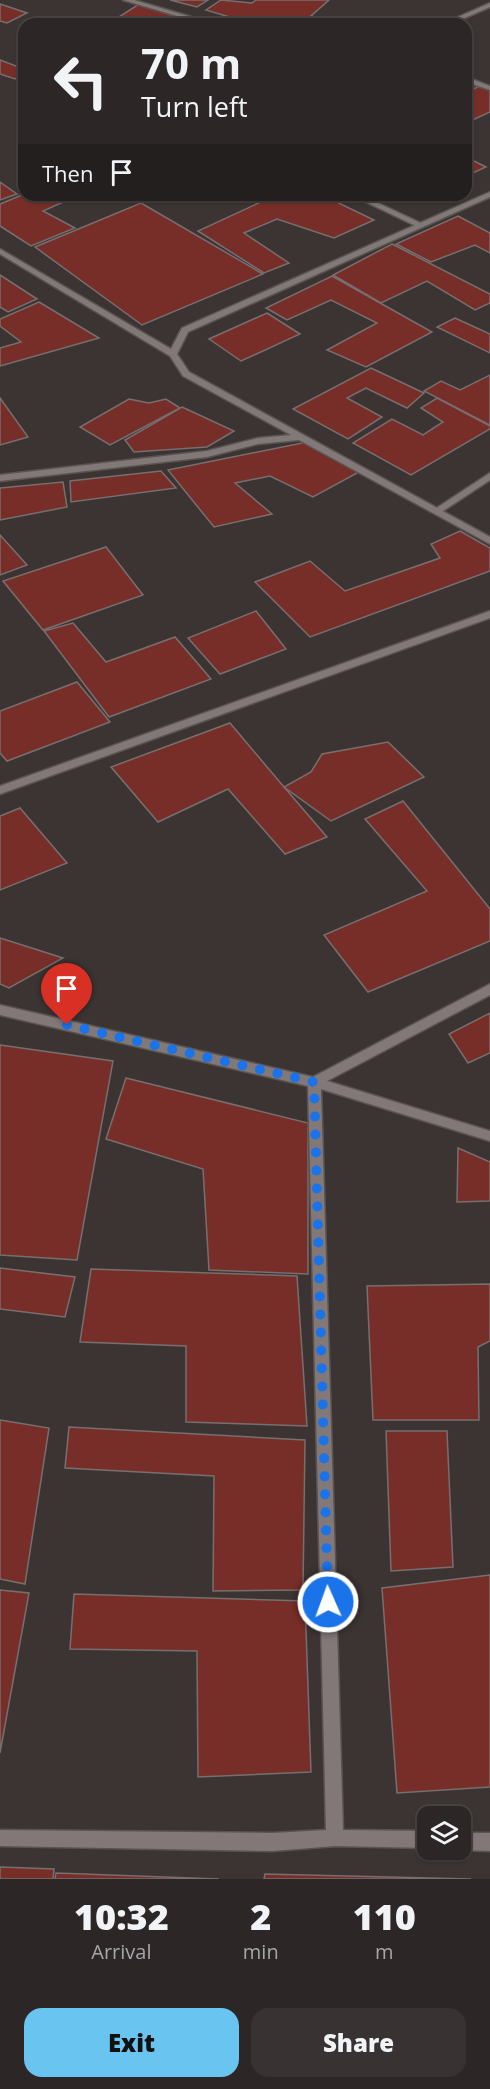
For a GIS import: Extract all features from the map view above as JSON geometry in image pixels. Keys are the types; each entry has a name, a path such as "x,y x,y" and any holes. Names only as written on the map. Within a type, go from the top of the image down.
{"street":[{"path":"126,0 190,18"},
{"path":"459,18 490,5"},
{"path":"472,81 488,88"},
{"path":"173,354 185,330 490,194"},
{"path":"368,201 421,225"},
{"path":"0,251 173,354 186,374 490,541"},
{"path":"0,478 207,454 258,441 303,437"},
{"path":"437,511 490,476"},
{"path":"0,790 490,614"},
{"path":"314,1082 490,989"},
{"path":"0,1010 314,1082 490,1136"},
{"path":"314,1082 335,1838"},
{"path":"0,1838 273,1842 335,1838 417,1840"},
{"path":"471,1841 490,1842"}],"building":[{"path":"170,0 208,0 197,7"},
{"path":"221,0 252,3 256,0 329,0 311,16 318,18 233,18 206,10"},
{"path":"0,4 27,13 7,23 0,21"},
{"path":"139,4 180,18 117,18"},
{"path":"0,60 18,67 18,77 15,79 0,74"},
{"path":"480,86 490,91 490,112 472,120 472,89"},
{"path":"472,160 486,167 472,173"},
{"path":"0,182 17,194 0,200"},
{"path":"18,196 18,201 66,201 43,211 75,228 31,246 0,226 0,204"},
{"path":"263,201 334,201 374,220 334,238 277,219 244,233 289,263 264,273 198,231"},
{"path":"141,203 263,274 142,325 35,247"},
{"path":"458,216 490,233 490,253 475,245 431,262 396,244"},
{"path":"392,244 490,294 490,303 475,310 427,281 381,303 333,275"},
{"path":"0,275 37,299 8,312 0,307"},
{"path":"332,276 432,332 366,367 327,350 377,323 331,300 287,320 266,308"},
{"path":"39,302 99,338 0,366 0,348 21,342 0,326 0,319"},
{"path":"267,313 300,334 241,361 209,339"},
{"path":"455,318 490,334 490,353 437,327"},
{"path":"371,368 424,393 407,408 366,388 347,398 382,417 348,439 293,409"},
{"path":"490,375 490,425 424,391 441,381 460,390"},
{"path":"0,398 28,437 0,445"},
{"path":"437,398 490,426 490,429 411,475 353,443 392,419 423,435 443,422 421,408"},
{"path":"129,399 149,403 166,399 180,408 110,445 80,427"},
{"path":"182,407 234,431 207,447 134,452 125,440"},
{"path":"307,442 359,472 313,497 270,476 235,483 272,514 214,527 168,470"},
{"path":"161,471 176,488 71,502 70,481"},
{"path":"63,482 67,507 0,520 0,488"},
{"path":"460,531 490,548 490,571 310,637 255,582 310,561 345,591 440,558 431,544"},
{"path":"0,535 27,565 0,575"},
{"path":"106,547 143,595 43,630 3,581"},
{"path":"256,611 286,649 220,674 188,638"},
{"path":"73,623 106,662 175,637 211,679 109,717 44,631"},
{"path":"77,682 110,722 7,761 0,753 0,711"},
{"path":"230,723 327,837 285,854 228,789 158,822 111,767"},
{"path":"388,742 424,777 331,821 284,787 311,772 322,754"},
{"path":"403,801 490,909 490,941 368,992 324,935 427,891 365,819"},
{"path":"20,808 67,863 0,890 0,816"},
{"path":"0,938 63,958 9,988 0,984"},
{"path":"490,1013 490,1053 468,1063 449,1034"},
{"path":"0,1045 113,1061 77,1260 0,1255"},
{"path":"126,1078 308,1123 308,1274 209,1270 203,1169 106,1139"},
{"path":"458,1148 490,1162 490,1201 457,1202"},
{"path":"0,1268 75,1277 65,1317 0,1309"},
{"path":"91,1269 297,1276 307,1426 186,1422 186,1346 80,1342"},
{"path":"490,1284 490,1341 478,1347 479,1420 373,1420 367,1286"},
{"path":"0,1420 49,1428 25,1584 0,1579"},
{"path":"69,1427 305,1440 303,1590 213,1591 214,1476 65,1468"},
{"path":"386,1431 447,1431 453,1567 391,1571"},
{"path":"490,1575 490,1787 397,1793 382,1588"},
{"path":"0,1590 29,1593 0,1753"},
{"path":"74,1594 305,1601 311,1772 198,1777 197,1651 70,1649"},
{"path":"0,1867 54,1869 53,1879 0,1879"},
{"path":"56,1873 219,1879 55,1879"},
{"path":"265,1874 471,1879 264,1879"}],"route":[{"path":"67,1025 314,1082 328,1602"}]}
